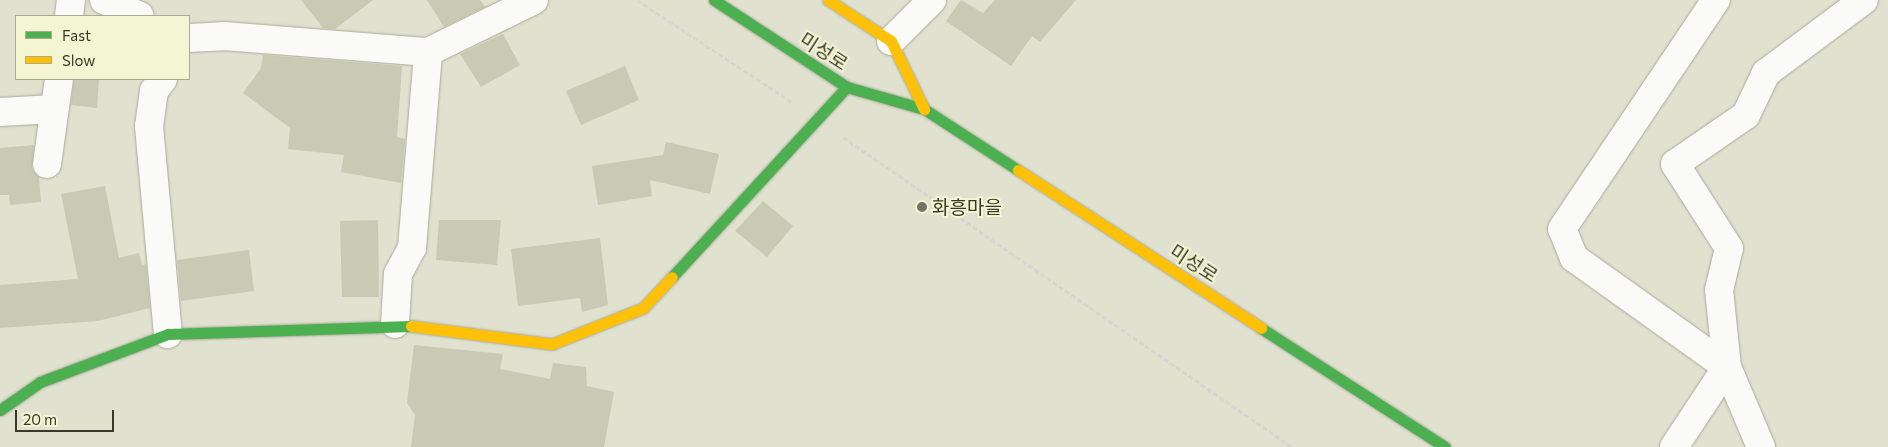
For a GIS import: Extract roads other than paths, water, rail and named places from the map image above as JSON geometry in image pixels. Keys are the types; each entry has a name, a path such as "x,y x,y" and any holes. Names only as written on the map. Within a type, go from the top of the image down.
{"street":[{"path":"69,15 72,0"},
{"path":"104,0 138,15"},
{"path":"190,40 224,36 428,52 534,0"},
{"name":"미성로","path":"714,0 847,87 924,109 1445,447"},
{"path":"828,0 891,41 924,109"},
{"path":"891,41 932,0"},
{"path":"1716,0 1562,229 1574,258 1727,367"},
{"path":"1761,447 1727,367 1719,290 1729,248 1675,164 1746,115 1766,73 1864,0"},
{"path":"395,324 398,274 412,248 428,52"},
{"path":"48,164 59,80"},
{"path":"162,80 154,91 149,126 168,334"},
{"path":"0,410 40,382 168,334 395,324 552,344 644,308 815,118 847,87"},
{"path":"0,112 54,109"},
{"path":"1674,447 1727,367"}],"place":[{"name":"화흥마을","path":"922,207"}]}
